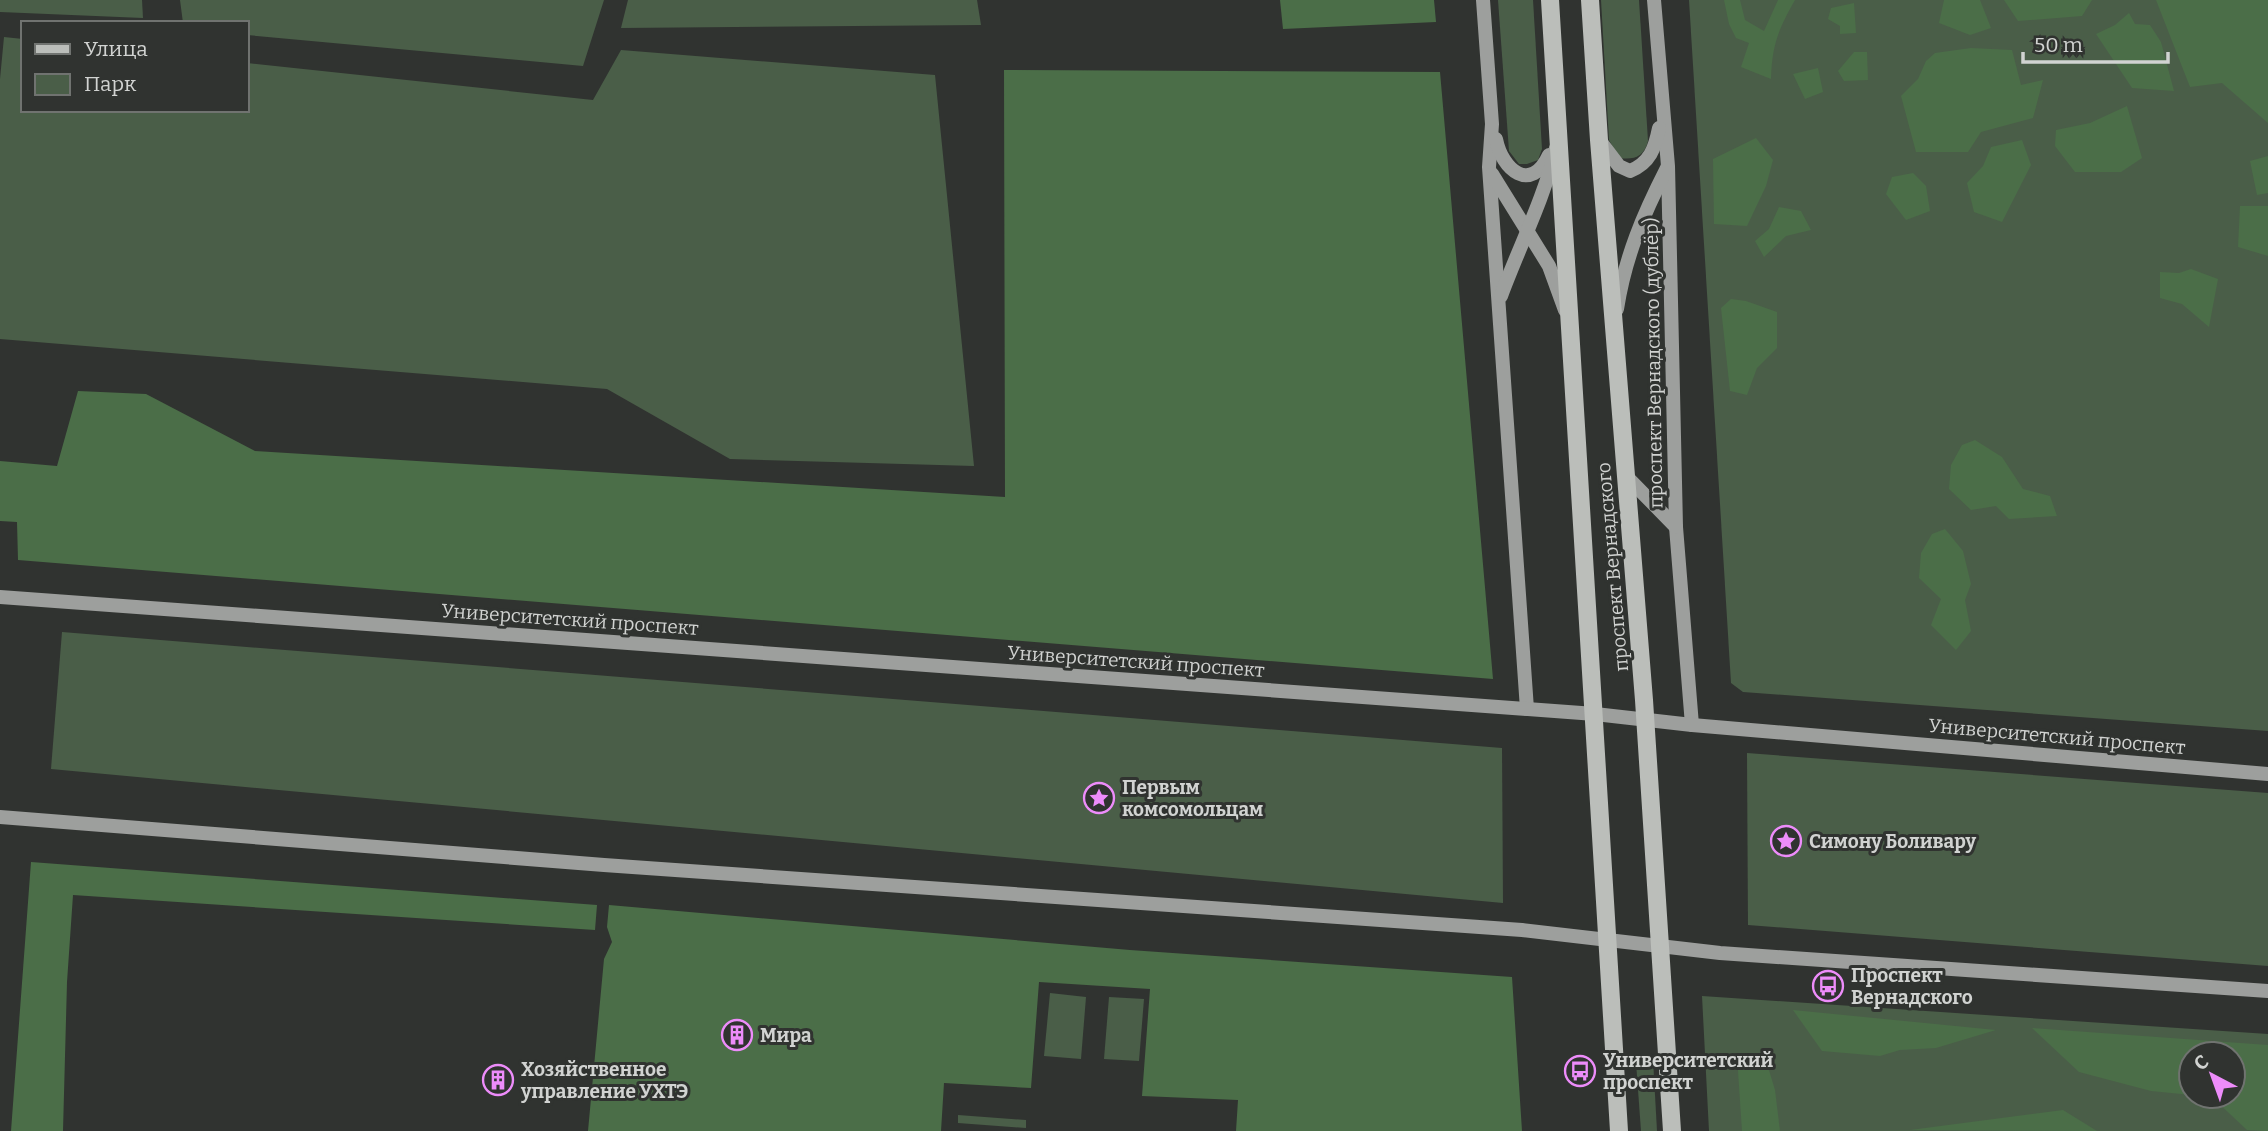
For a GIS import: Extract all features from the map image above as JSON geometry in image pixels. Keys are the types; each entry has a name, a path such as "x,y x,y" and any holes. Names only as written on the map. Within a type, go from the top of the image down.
{"main road":[{"path":"1483,0 1492,124 1498,152 1504,163 1515,173 1525,176 1537,172 1547,161 1559,135"},
{"name":"проспект Вернадского","path":"1550,0 1619,1131"},
{"name":"проспект Вернадского","path":"1591,0 1599,140 1646,721 1672,1131"},
{"name":"проспект Вернадского (дублёр)","path":"1654,0 1668,166 1676,527 1692,725"},
{"path":"1599,140 1619,166 1630,171 1648,159 1656,144 1662,116"},
{"path":"1492,124 1489,167 1527,709"},
{"path":"1499,300 1543,193 1559,135"},
{"path":"1615,321 1621,280 1630,247 1668,166"},
{"path":"1489,167 1501,191 1549,266 1571,332"},
{"path":"1625,475 1676,527"},
{"name":"Университетский проспект","path":"0,597 1595,714 1646,721 2268,774"},
{"path":"0,817 604,865 1522,930 1661,948 2268,991"}],"green space":[{"path":"0,0 142,0 143,18 0,12"},
{"path":"180,0 604,0 583,66 248,35 248,21 183,21"},
{"path":"628,0 977,0 981,25 621,28"},
{"path":"1280,0 1434,0 1436,22 1283,29"},
{"path":"1498,0 1533,0 1542,149 1538,160 1527,164 1519,164 1509,151"},
{"path":"1601,0 1639,0 1648,141 1644,151 1634,158 1619,158 1609,140"},
{"path":"1689,0 2268,0 2268,731 1743,692 1731,683"},
{"path":"1724,0 1740,0 1745,20 1764,31 1778,0 1795,0 1777,38 1771,79 1741,67 1749,43 1736,38 1729,24"},
{"path":"1944,0 1980,0 1991,28 1970,35 1939,23"},
{"path":"2004,0 2092,0 2082,16 2018,21"},
{"path":"2156,0 2268,0 2268,123 2222,83 2190,87"},
{"path":"1854,3 1856,33 1840,34 1840,26 1828,19 1831,8"},
{"path":"2129,13 2135,24 2150,25 2161,42 2174,91 2132,88 2096,34 2115,25"},
{"path":"4,37 21,39 21,112 248,112 248,63 593,100 621,50 935,75 974,466 730,459 607,389 0,339 0,79"},
{"path":"1971,48 2012,50 2021,85 2043,80 2033,118 1981,132 1968,152 1916,152 1901,96 1918,79 1926,61 1935,53"},
{"path":"1854,52 1867,52 1868,80 1844,81 1838,71"},
{"path":"1818,68 1823,92 1805,99 1793,74"},
{"path":"1004,70 1440,72 1493,679 18,560 17,522 0,521 0,461 57,466 78,391 146,394 255,451 1005,497"},
{"path":"2127,106 2142,158 2121,172 2075,172 2055,146 2056,130 2090,123"},
{"path":"1756,138 1773,160 1766,186 1747,226 1714,224 1713,159"},
{"path":"2022,140 2031,165 2002,222 1974,212 1967,183 1983,166 1991,147"},
{"path":"2268,156 2268,193 2257,195 2250,161"},
{"path":"1913,173 1926,186 1930,211 1906,220 1886,194 1892,177"},
{"path":"2240,206 2268,206 2268,256 2238,247"},
{"path":"1779,207 1801,211 1811,230 1786,236 1764,257 1755,241 1769,229"},
{"path":"2191,269 2218,279 2209,327 2182,304 2160,298 2160,272 2179,273"},
{"path":"1731,299 1746,301 1777,312 1777,348 1757,368 1747,395 1730,391 1721,308"},
{"path":"1975,440 2002,457 2023,489 2050,496 2057,516 2009,519 1996,506 1971,510 1949,489 1951,465 1962,445"},
{"path":"1945,529 1963,551 1971,584 1965,600 1971,631 1956,650 1931,625 1941,599 1919,578 1921,553 1932,534"},
{"path":"62,632 1502,748 1503,903 51,769"},
{"path":"1747,753 2268,793 2268,966 1748,925"},
{"path":"31,862 597,905 595,930 73,895 67,982 63,1131 11,1131"},
{"path":"609,905 1130,950 1512,977 1522,1131 1236,1131 1238,1100 1142,1096 1150,989 1039,982 1031,1088 944,1083 941,1131 588,1131 604,959 612,942 607,927"},
{"path":"1050,993 1086,997 1081,1059 1044,1056"},
{"path":"1702,996 2268,1034 2268,1131 1709,1131"},
{"path":"1109,997 1144,999 1139,1061 1104,1059"},
{"path":"1793,1010 1996,1030 1936,1048 1900,1050 1880,1056 1822,1051"},
{"path":"2032,1028 2199,1040 2177,1040 2177,1094 2151,1091 2079,1072"},
{"path":"2247,1043 2268,1045 2268,1131 2247,1130 2226,1110 2247,1110"},
{"path":"1644,1053 1653,1059 1657,1131 1641,1131 1636,1062"},
{"path":"1737,1056 1765,1057 1775,1090 1780,1131 1742,1131"},
{"path":"2063,1110 2097,1131 1910,1130"},
{"path":"958,1115 1026,1120 1026,1128 958,1123"}],"place":[{"name":"Первым комсомольцам","path":"1099,798"},
{"name":"Симону Боливару","path":"1786,841"},
{"name":"Проспект Вернадского","path":"1828,986"},
{"name":"Мира","path":"737,1035"},
{"name":"Университетский проспект","path":"1580,1071"},
{"name":"Хозяйственное управление УХТЭ","path":"498,1080"}]}
